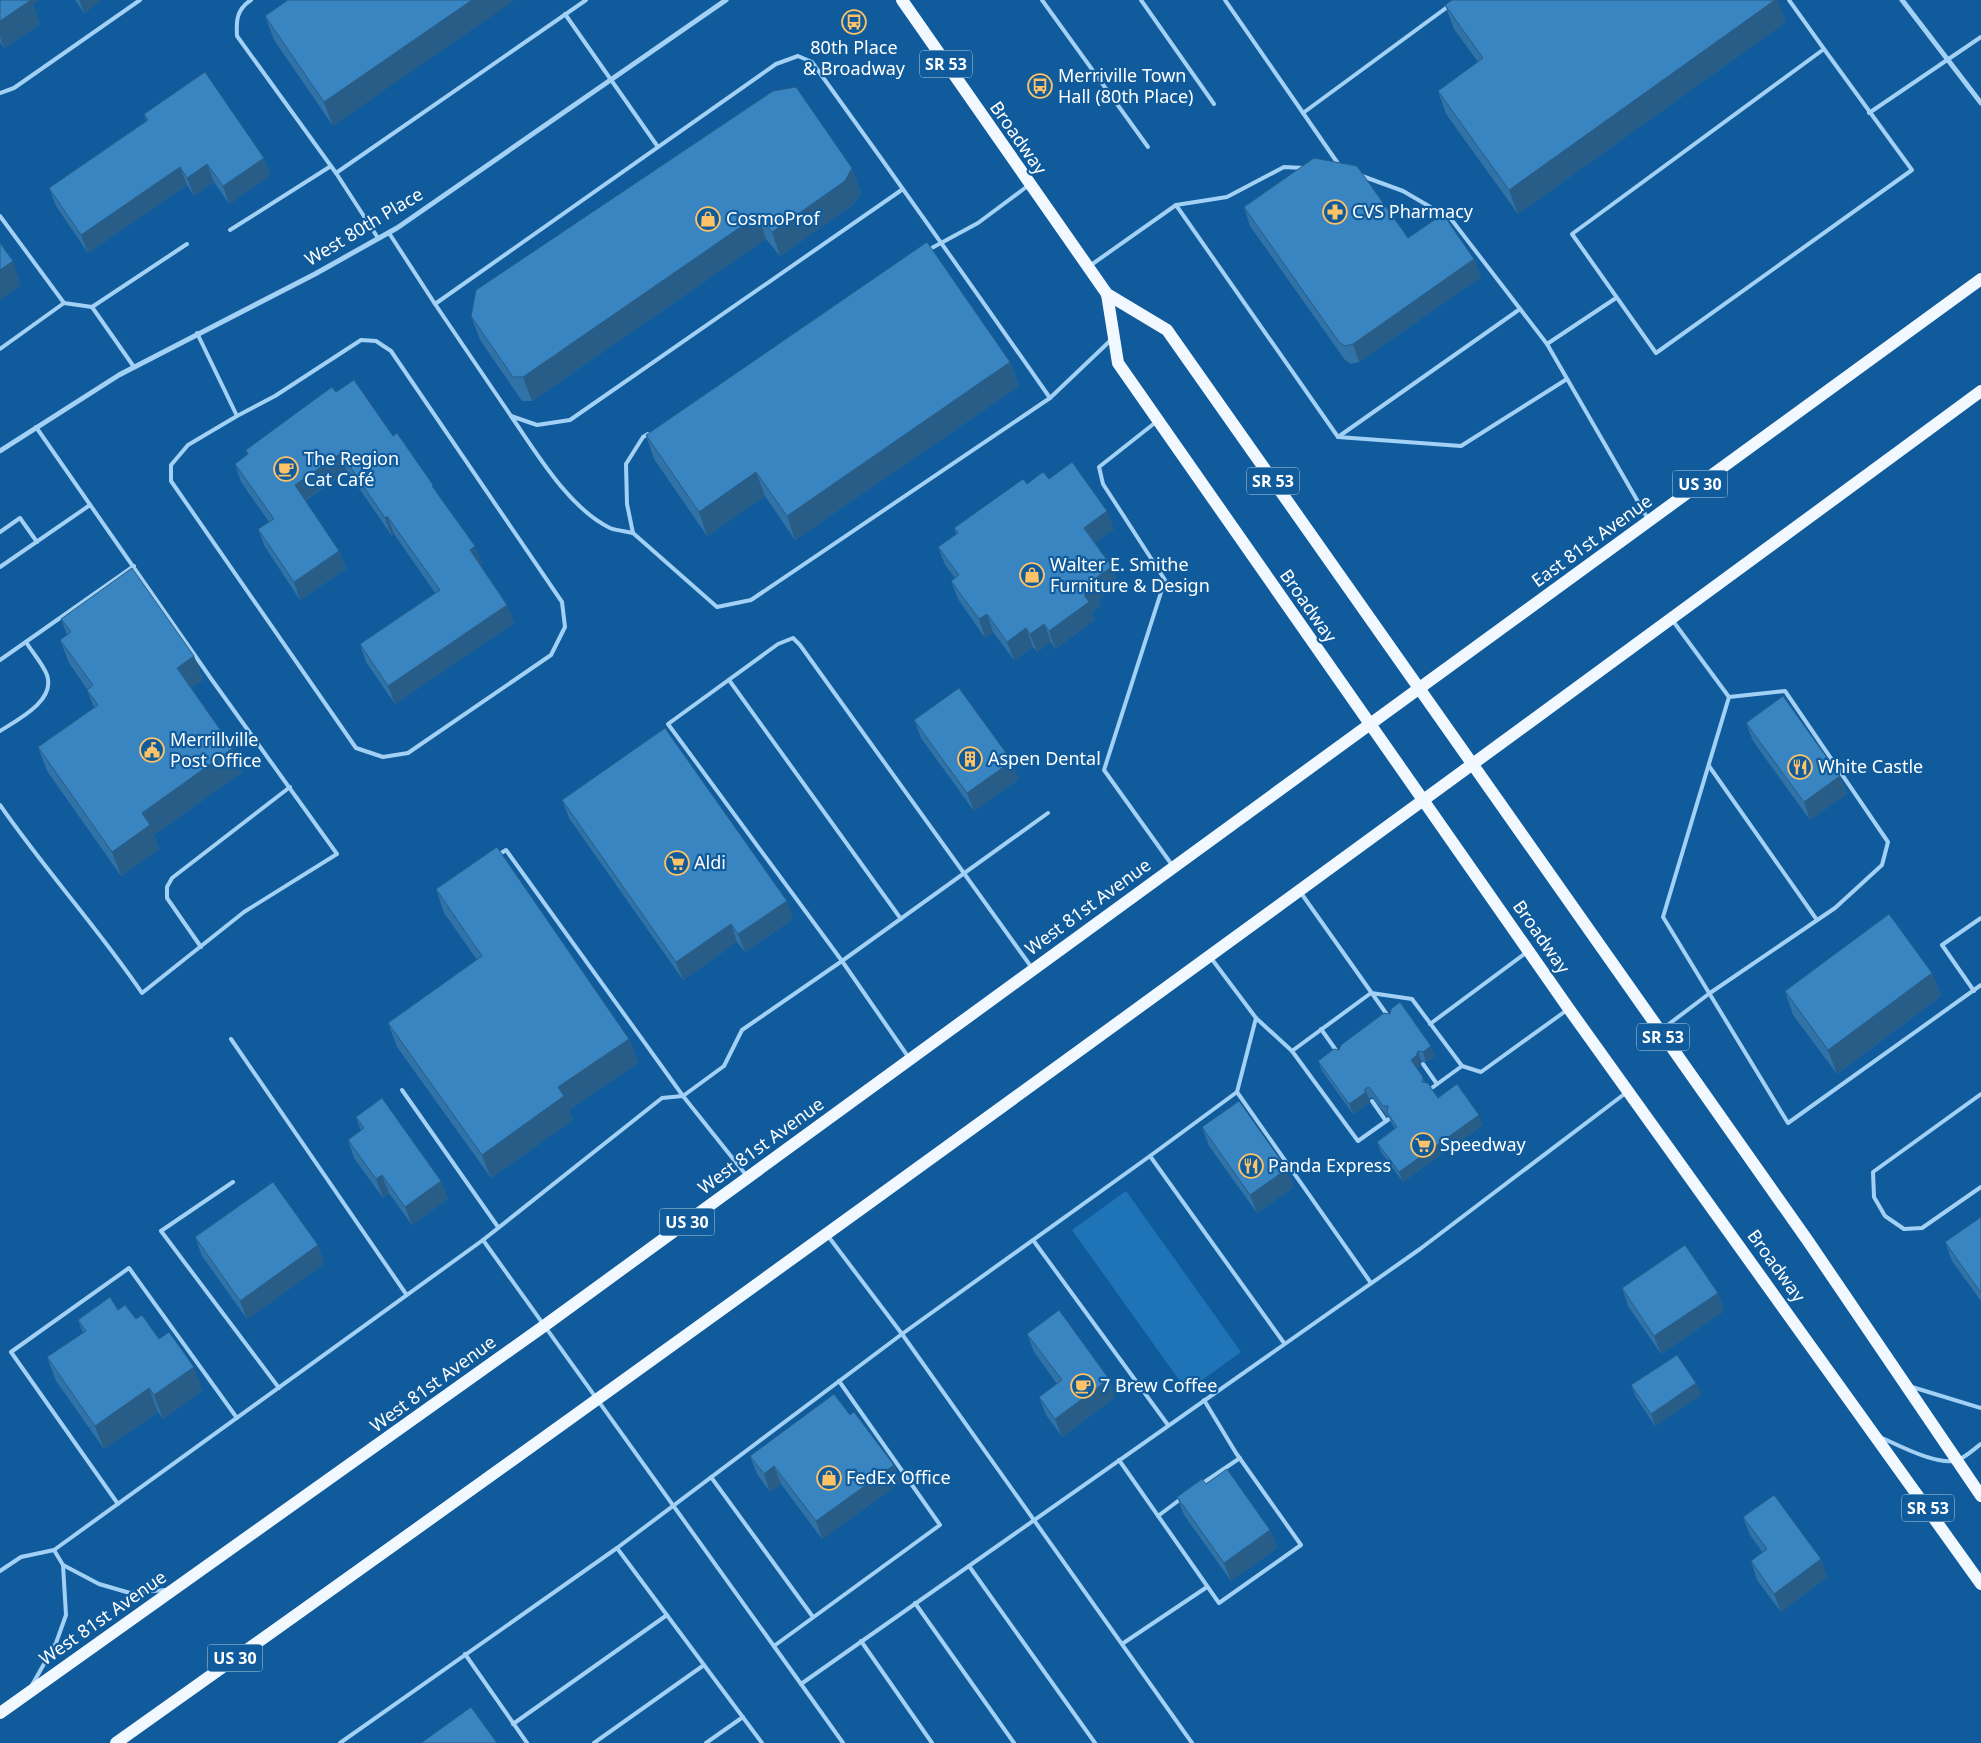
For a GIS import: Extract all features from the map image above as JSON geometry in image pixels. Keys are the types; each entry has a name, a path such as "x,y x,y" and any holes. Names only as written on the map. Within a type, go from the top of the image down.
{"main road":[{"name":"Broadway","path":"902,0 1107,294 1167,330 1660,1031 1907,1385 1981,1496"},
{"name":"East 81st Avenue","path":"1368,724 1981,279"},
{"name":"Broadway","path":"1107,294 1118,363 1368,724 1569,1009 1629,1090 1981,1584"},
{"name":"US 30","path":"116,1743 599,1400 827,1235 1472,766 1981,391"},
{"name":"West 81st Avenue","path":"0,1713 544,1326 1368,724"}],"street":[{"name":"West 80th Place","path":"0,452 36,427 134,367 315,274 389,232 726,0"},
{"path":"1902,0 1981,103"}],"lane":[{"path":"0,93 14,88 140,0"},
{"path":"251,0 242,6 236,21 237,36 336,172 378,238"},
{"path":"336,172 586,0"},
{"path":"1042,0 1148,147"},
{"path":"1141,0 1214,104"},
{"path":"1225,0 1342,169 1332,168"},
{"path":"1303,113 1457,0"},
{"path":"1789,0 1869,114 1912,170 1656,353 1572,234 1824,50"},
{"path":"565,14 658,147"},
{"path":"1869,114 1981,37"},
{"path":"435,304 776,64 798,56 812,62 904,189 1050,398"},
{"path":"230,230 331,166"},
{"path":"1088,267 1176,205 1227,197 1284,167 1313,168"},
{"path":"1360,175 1403,190 1451,219 1547,344 1649,521"},
{"path":"925,252 978,223 1030,185"},
{"path":"511,416 537,425 570,420 904,189"},
{"path":"1176,205 1338,437"},
{"path":"0,216 64,302 92,307 187,244"},
{"path":"389,232 435,304 538,456 568,494 590,514 611,529 633,533 717,607 751,600 1050,398 1114,337"},
{"path":"1547,344 1616,298"},
{"path":"0,349 64,302"},
{"path":"92,307 134,367"},
{"path":"1338,437 1520,309"},
{"path":"197,333 237,416"},
{"path":"362,340 376,341 391,351 562,602 565,627 550,655 408,753 383,757 356,748 171,481 171,465 188,445 237,416 275,396 362,340"},
{"path":"1338,437 1461,446 1567,379"},
{"path":"1158,420 1099,467 1103,484 1165,580 1104,770 1173,867"},
{"path":"0,805 33,852 112,948 142,993 244,912 337,854 36,427"},
{"path":"633,533 627,504 626,464 643,437 651,432"},
{"path":"0,567 90,505"},
{"path":"0,532 20,518 37,542"},
{"path":"0,660 134,566"},
{"path":"1672,619 1730,697"},
{"path":"910,1059 842,961 668,724 778,644 793,638 800,645 1033,969"},
{"path":"0,731 30,711 46,692 47,676 26,642"},
{"path":"729,680 901,919"},
{"path":"1660,1031 1710,993 1835,908 1882,865 1888,842 1784,691 1730,697"},
{"path":"1730,697 1663,917 1788,1123 1981,985"},
{"path":"1709,766 1817,920"},
{"path":"201,946 167,898 167,887 172,878 290,788"},
{"path":"0,1571 21,1557 54,1550 483,1240 662,1098 683,1096 724,1066 742,1030 842,961 1048,813"},
{"path":"491,860 506,850 683,1096 748,1177"},
{"path":"1300,891 1391,1021"},
{"path":"1974,990 1942,945 1981,918"},
{"path":"1430,1024 1529,950"},
{"path":"1210,956 1256,1018 1292,1051 1358,1141 1387,1120 1372,1101"},
{"path":"1292,1051 1371,993 1412,999 1462,1066 1481,1072 1569,1009"},
{"path":"340,1743 616,1548 902,1334 1237,1092 1256,1018"},
{"path":"1322,1029 1341,1057"},
{"path":"231,1038 406,1294"},
{"path":"1423,1064 1437,1084"},
{"path":"1429,1090 1462,1066"},
{"path":"402,1090 498,1227"},
{"path":"801,1684 1420,1249 1629,1090"},
{"path":"1237,1092 1371,1283"},
{"path":"1981,1094 1873,1172 1874,1198 1885,1216 1904,1229 1922,1228 1981,1187"},
{"path":"1150,1156 1284,1343"},
{"path":"233,1182 161,1231 279,1388"},
{"path":"827,1235 902,1334 1035,1519 1192,1743"},
{"path":"483,1240 843,1743"},
{"path":"1033,1240 1168,1425"},
{"path":"118,1504 12,1352 129,1268 237,1418"},
{"path":"774,1646 940,1525 839,1381"},
{"path":"1907,1385 1948,1400 1981,1408"},
{"path":"1119,1460 1219,1603 1300,1545 1240,1458 1204,1400"},
{"path":"1874,1433 1910,1452 1933,1458 1957,1460 1981,1444"},
{"path":"1195,1489 1240,1458"},
{"path":"711,1477 814,1618"},
{"path":"1158,1516 1188,1494"},
{"path":"616,1548 762,1743"},
{"path":"27,1694 56,1643 66,1615 63,1565 54,1550"},
{"path":"63,1565 99,1584 130,1593 175,1589"},
{"path":"969,1566 1094,1743"},
{"path":"1122,1644 1207,1587"},
{"path":"915,1603 1014,1743"},
{"path":"513,1724 666,1615"},
{"path":"862,1641 932,1743"},
{"path":"465,1654 527,1743"},
{"path":"594,1743 704,1664"},
{"path":"706,1743 743,1717"}],"shaded area":[{"path":"1126,1191 1241,1352 1187,1391 1072,1230"}],"building":[{"path":"0,0 31,0 0,21"},
{"path":"288,0 472,0 324,102 265,16"},
{"path":"1452,0 1775,0 1509,190 1438,91 1483,58 1445,5"},
{"path":"205,72 264,158 223,186 207,164 187,178 180,167 81,235 49,188 148,120 144,114"},
{"path":"796,87 852,168 845,181 772,232 758,215 523,377 513,377 471,316 476,290 773,91"},
{"name":"CVS Pharmacy","path":"1314,158 1357,166 1408,238 1443,214 1474,259 1353,344 1345,346 1339,342 1244,207"},
{"path":"927,242 1010,362 787,516 756,472 699,512 646,435"},
{"path":"0,243 13,261 0,270"},
{"path":"354,380 393,436 397,433 475,546 470,550 507,605 388,686 360,644 440,590 387,516 385,518 341,453 295,485 339,551 294,582 258,529 274,519 235,464 248,454 246,450 332,387 336,392"},
{"name":"Walter E. Smithe Furniture & Design","path":"1072,462 1107,511 1084,528 1112,567 1090,582 1095,587 1084,595 1089,602 1049,631 1044,624 1030,634 1026,628 1007,642 987,614 979,619 951,581 959,575 938,547 958,533 954,528 1023,479 1027,484 1043,472 1049,479"},
{"name":"Merrillville Post Office","path":"132,568 194,656 177,668 233,748 142,813 150,825 112,852 38,747 98,705 87,690 93,685 60,640 71,632 61,619"},
{"name":"Aspen Dental","path":"959,688 1012,761 967,793 914,720"},
{"name":"White Castle","path":"1783,696 1840,776 1804,802 1746,723"},
{"name":"Aldi","path":"665,728 787,901 738,934 731,924 676,962 562,800"},
{"path":"497,847 629,1039 558,1087 564,1096 482,1155 388,1023 482,956 436,889"},
{"path":"1889,914 1932,973 1828,1050 1785,991"},
{"name":"Speedway","path":"1400,1002 1431,1046 1423,1052 1418,1051 1411,1060 1423,1077 1422,1082 1428,1083 1438,1098 1457,1084 1479,1115 1399,1172 1377,1142 1397,1127 1387,1112 1388,1106 1383,1106 1369,1087 1365,1089 1365,1093 1349,1104 1318,1061 1334,1049 1339,1050 1341,1045 1384,1013 1390,1014 1391,1009"},
{"path":"382,1098 441,1181 405,1207 382,1175 376,1179 348,1140 364,1128 356,1117"},
{"name":"Panda Express","path":"1239,1101 1287,1169 1250,1195 1202,1127"},
{"path":"273,1182 318,1245 240,1301 195,1237"},
{"path":"1981,1217 1981,1293 1945,1242"},
{"path":"1685,1245 1718,1293 1654,1336 1622,1288"},
{"path":"110,1297 118,1310 125,1305 136,1319 142,1315 159,1339 169,1332 194,1367 154,1395 149,1388 95,1426 47,1357 86,1331 78,1320"},
{"name":"7 Brew Coffee","path":"1059,1310 1109,1379 1055,1419 1039,1397 1062,1380 1027,1334"},
{"path":"1677,1355 1696,1383 1651,1414 1631,1385"},
{"name":"FedEx Office","path":"834,1394 850,1415 854,1412 894,1465 816,1521 774,1466 764,1474 750,1456"},
{"path":"1227,1469 1270,1530 1224,1563 1177,1497 1202,1479 1206,1484"},
{"path":"1774,1495 1821,1559 1774,1594 1751,1561 1767,1549 1743,1517"},
{"path":"471,1707 497,1743 421,1743"}],"place":[{"name":"80th Place & Broadway","path":"854,22"},
{"name":"Merriville Town Hall (80th Place)","path":"1040,86"},
{"name":"CVS Pharmacy","path":"1335,212"},
{"name":"CosmoProf","path":"708,219"},
{"name":"The Region Cat Café","path":"286,469"},
{"name":"Walter E. Smithe Furniture & Design","path":"1032,575"},
{"name":"Merrillville Post Office","path":"152,750"},
{"name":"Aspen Dental","path":"970,759"},
{"name":"White Castle","path":"1800,767"},
{"name":"Aldi","path":"677,863"},
{"name":"Speedway","path":"1423,1145"},
{"name":"Panda Express","path":"1251,1166"},
{"name":"7 Brew Coffee","path":"1083,1386"},
{"name":"FedEx Office","path":"829,1478"}]}
